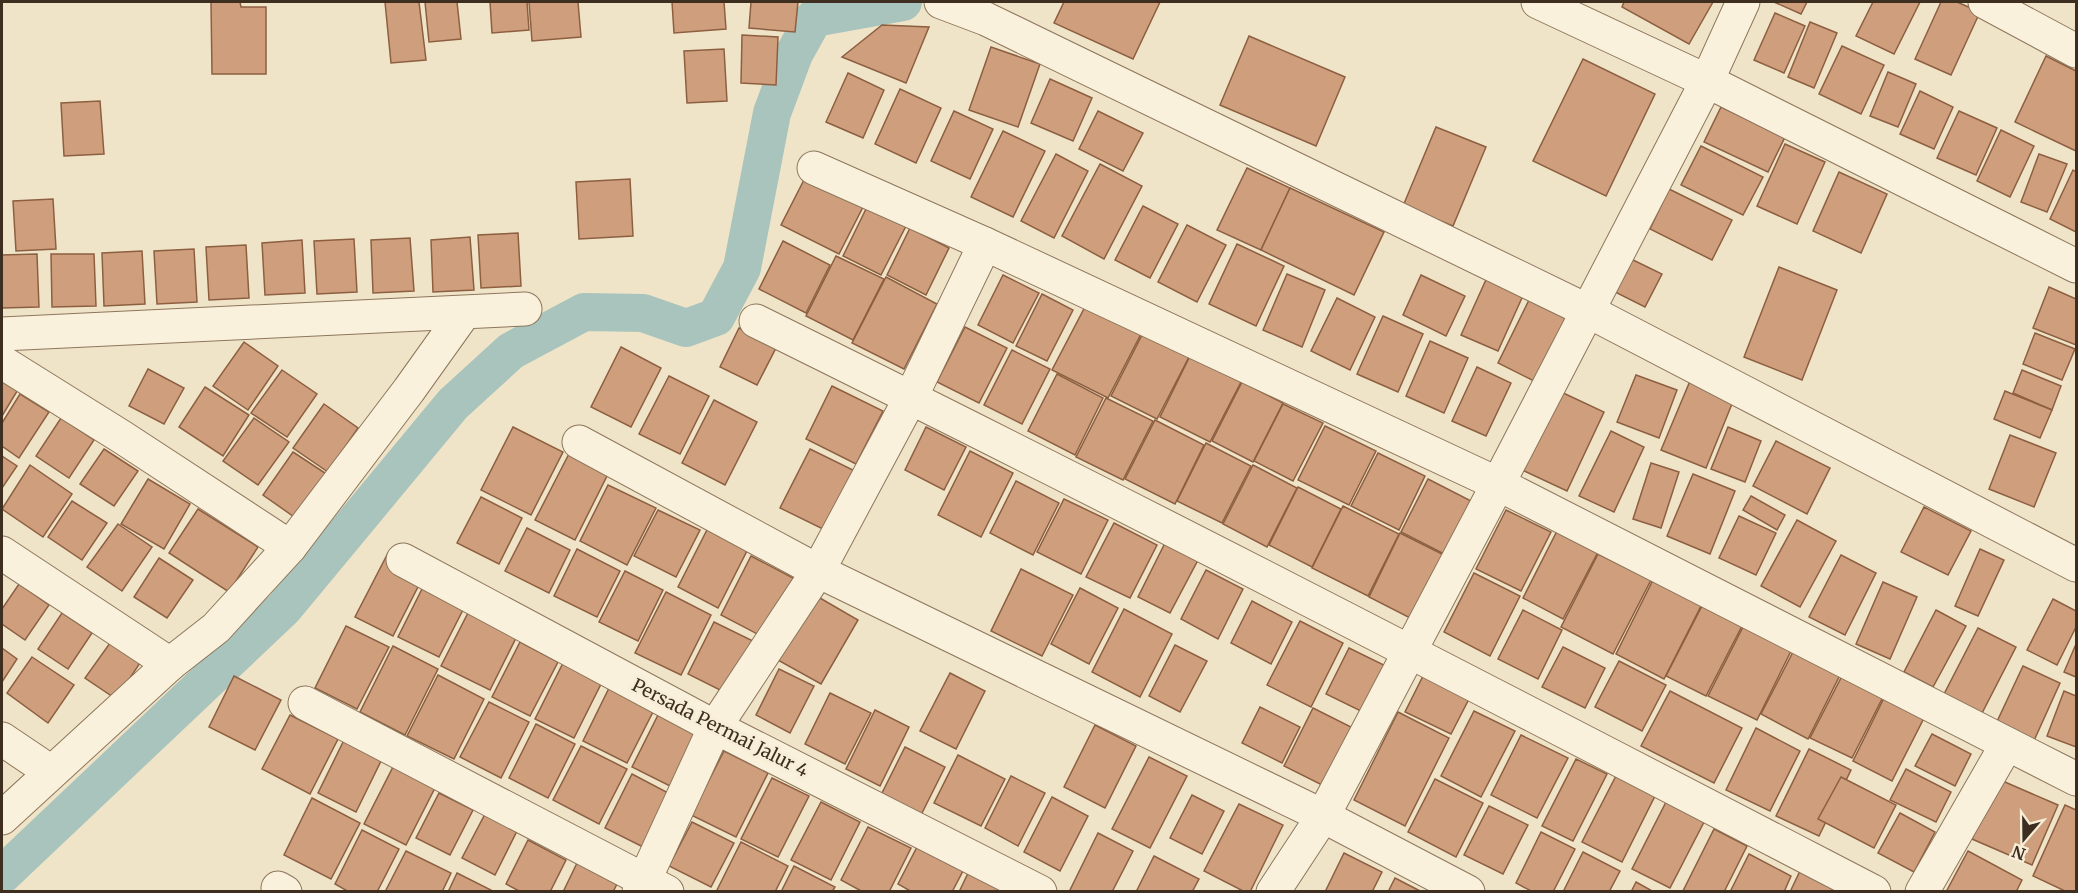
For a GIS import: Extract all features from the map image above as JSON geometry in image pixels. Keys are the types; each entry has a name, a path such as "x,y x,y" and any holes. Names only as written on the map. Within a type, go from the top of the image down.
{"street":[{"path":"1538,2 1707,81 2076,266"},
{"path":"1273,891 1323,816 1707,81 1743,2"},
{"path":"1985,2 2076,51"},
{"path":"956,7 1588,311 2076,565"},
{"path":"814,168 986,244 1498,484 2076,780"},
{"path":"305,703 651,888 715,727 818,571 911,397 986,244"},
{"path":"2,334 525,309"},
{"path":"2,818 170,664 216,628 290,547 409,390 464,313"},
{"path":"756,321 911,397 1410,651 1874,891"},
{"path":"2,362 290,547"},
{"path":"579,442 818,571 1323,816 1468,891"},
{"path":"2,553 170,664"},
{"name":"Persada Permai Jalur 4","path":"404,560 715,727 1040,891"},
{"path":"2,739 51,772"},
{"path":"1922,891 2007,744"}],"building":[{"path":"211,2 240,2 241,7 266,7 266,74 212,74"},
{"path":"385,2 419,2 426,60 391,63"},
{"path":"425,2 457,2 461,39 429,42"},
{"path":"490,2 527,2 529,30 492,33"},
{"path":"529,2 578,2 581,37 532,41"},
{"path":"672,2 724,2 726,29 674,33"},
{"path":"751,2 798,2 795,32 749,28"},
{"path":"1064,2 1160,2 1133,59 1054,23"},
{"path":"1624,2 1713,2 1689,44 1622,7"},
{"path":"1774,2 1807,2 1801,14"},
{"path":"1873,2 1920,2 1894,54 1856,36"},
{"path":"1941,2 1957,2 1980,12 1951,75 1915,59"},
{"path":"1775,13 1805,26 1784,73 1754,60"},
{"path":"1810,22 1837,33 1814,88 1788,77"},
{"path":"882,25 929,27 906,83 842,57"},
{"path":"742,35 778,37 776,85 741,83"},
{"path":"1249,36 1345,77 1316,146 1220,105"},
{"path":"1842,46 1884,65 1861,114 1819,94"},
{"path":"991,47 1040,64 1018,127 969,110"},
{"path":"724,49 727,101 687,103 684,51"},
{"path":"2046,56 2076,71 2076,151 2015,122"},
{"path":"1583,59 1655,94 1606,196 1533,161"},
{"path":"1888,72 1916,84 1898,127 1870,116"},
{"path":"848,73 884,90 863,138 826,122"},
{"path":"1050,79 1092,98 1073,141 1031,123"},
{"path":"900,89 941,108 916,163 875,144"},
{"path":"1920,91 1953,107 1934,149 1900,134"},
{"path":"100,101 104,154 64,156 61,103"},
{"path":"1721,107 1785,137 1768,172 1704,142"},
{"path":"954,111 993,129 970,179 931,161"},
{"path":"1098,111 1143,133 1123,171 1079,149"},
{"path":"1959,111 1997,128 1976,175 1937,158"},
{"path":"1436,127 1486,147 1453,226 1403,206"},
{"path":"2001,130 2034,146 2010,197 1977,181"},
{"path":"1003,131 1045,151 1013,217 971,197"},
{"path":"1785,144 1825,162 1797,224 1757,206"},
{"path":"1701,146 1763,177 1743,215 1681,185"},
{"path":"1056,154 1088,171 1054,238 1021,221"},
{"path":"2039,154 2067,164 2047,212 2021,202"},
{"path":"1100,164 1142,186 1104,259 1062,236"},
{"path":"1247,168 1290,188 1261,250 1217,230"},
{"path":"2073,170 2076,172 2076,232 2050,219"},
{"path":"1839,172 1887,194 1861,253 1813,231"},
{"path":"806,176 864,205 839,254 781,225"},
{"path":"630,179 633,236 579,239 576,182"},
{"path":"1290,188 1384,232 1354,295 1261,250"},
{"path":"1669,189 1732,220 1712,260 1650,229"},
{"path":"53,199 56,249 16,251 13,201"},
{"path":"1143,206 1178,224 1150,278 1115,260"},
{"path":"867,207 906,226 881,275 843,256"},
{"path":"1187,225 1226,245 1197,302 1158,282"},
{"path":"910,228 949,248 926,295 887,275"},
{"path":"518,233 521,286 481,288 478,235"},
{"path":"470,237 474,290 433,292 431,240"},
{"path":"410,238 414,291 373,293 371,240"},
{"path":"354,239 357,292 317,294 314,241"},
{"path":"302,240 305,293 265,295 262,243"},
{"path":"783,241 830,265 806,313 759,289"},
{"path":"1237,244 1284,266 1256,326 1209,304"},
{"path":"246,245 249,298 209,300 206,247"},
{"path":"194,249 197,302 157,304 154,251"},
{"path":"142,251 145,304 104,306 102,253"},
{"path":"37,254 39,307 2,308 2,255"},
{"path":"51,254 94,254 96,306 52,307"},
{"path":"836,256 884,279 853,340 806,316"},
{"path":"1629,258 1662,274 1645,307 1613,291"},
{"path":"1779,267 1837,290 1802,380 1744,357"},
{"path":"1489,273 1526,289 1498,351 1461,335"},
{"path":"1287,274 1325,290 1302,347 1263,330"},
{"path":"1003,275 1039,293 1013,343 978,325"},
{"path":"1421,275 1465,296 1446,336 1403,315"},
{"path":"886,277 937,304 904,369 852,343"},
{"path":"2049,287 2076,299 2076,345 2033,328"},
{"path":"1042,294 1073,310 1047,361 1016,346"},
{"path":"1337,298 1375,317 1350,370 1311,351"},
{"path":"1529,300 1569,320 1538,383 1498,363"},
{"path":"1087,303 1143,330 1108,398 1052,370"},
{"path":"1383,316 1423,334 1398,392 1357,374"},
{"path":"965,327 1007,348 979,403 937,382"},
{"path":"739,328 777,346 757,385 720,367"},
{"path":"1144,331 1190,355 1157,419 1111,396"},
{"path":"2035,333 2075,349 2062,380 2023,364"},
{"path":"1430,341 1468,358 1444,413 1406,396"},
{"path":"244,342 278,366 248,410 213,386"},
{"path":"621,347 661,368 631,427 591,407"},
{"path":"1012,350 1050,369 1022,424 984,405"},
{"path":"1190,356 1241,382 1210,442 1160,417"},
{"path":"1477,367 1511,383 1486,436 1452,421"},
{"path":"148,369 184,388 164,424 129,406"},
{"path":"282,370 317,394 287,437 251,413"},
{"path":"2022,370 2061,386 2052,410 2013,393"},
{"path":"1057,374 1103,398 1075,455 1028,431"},
{"path":"1636,375 1677,390 1659,438 1617,422"},
{"path":"2,376 19,388 2,416"},
{"path":"669,376 709,396 680,454 639,434"},
{"path":"1690,381 1734,399 1706,468 1661,450"},
{"path":"1242,382 1283,403 1253,462 1212,441"},
{"path":"832,386 883,411 856,464 806,439"},
{"path":"205,387 249,415 223,456 179,427"},
{"path":"1559,391 1604,412 1567,491 1522,470"},
{"path":"2005,391 2052,410 2040,438 1994,419"},
{"path":"20,394 49,412 19,458 2,446 2,423"},
{"path":"1106,398 1153,421 1123,480 1076,457"},
{"path":"714,400 757,422 725,485 682,463"},
{"path":"324,404 358,428 328,472 293,448"},
{"path":"1283,404 1323,423 1293,481 1254,461"},
{"path":"61,418 94,440 69,478 36,456"},
{"path":"254,418 289,442 258,485 223,461"},
{"path":"1155,420 1204,445 1175,504 1125,479"},
{"path":"1325,426 1376,451 1349,505 1298,480"},
{"path":"513,427 563,452 531,515 481,490"},
{"path":"926,427 966,447 944,490 905,470"},
{"path":"1728,427 1761,441 1745,482 1711,469"},
{"path":"1611,431 1644,447 1614,512 1579,496"},
{"path":"2010,435 2056,453 2034,507 1989,489"},
{"path":"1776,441 1830,468 1807,514 1753,486"},
{"path":"1206,443 1251,466 1222,523 1177,501"},
{"path":"572,448 611,468 575,540 535,520"},
{"path":"104,449 138,471 114,506 80,484"},
{"path":"810,449 857,472 827,531 780,508"},
{"path":"970,451 1013,473 981,537 938,515"},
{"path":"293,452 328,475 297,519 263,495"},
{"path":"1378,453 1425,476 1399,530 1351,506"},
{"path":"2,456 17,466 2,488"},
{"path":"1651,463 1679,472 1661,528 1633,519"},
{"path":"30,465 72,494 43,537 2,509"},
{"path":"1253,465 1297,488 1267,547 1223,524"},
{"path":"1693,474 1735,491 1710,554 1667,536"},
{"path":"148,479 190,504 164,549 121,524"},
{"path":"1428,479 1477,504 1450,557 1401,532"},
{"path":"1016,481 1059,503 1033,555 990,533"},
{"path":"608,485 656,508 627,565 580,541"},
{"path":"1298,487 1341,509 1312,567 1269,545"},
{"path":"1751,496 1785,515 1777,530 1743,510"},
{"path":"481,497 522,518 499,564 457,543"},
{"path":"1064,499 1108,520 1081,574 1037,552"},
{"path":"72,501 107,523 82,560 48,537"},
{"path":"1343,506 1399,534 1368,596 1312,568"},
{"path":"1924,507 1971,531 1948,575 1901,552"},
{"path":"198,509 258,547 229,592 169,553"},
{"path":"658,510 700,530 676,577 634,556"},
{"path":"1506,510 1551,532 1521,591 1476,569"},
{"path":"1739,516 1776,533 1756,575 1719,558"},
{"path":"712,520 752,541 718,608 678,587"},
{"path":"1797,520 1836,541 1800,607 1761,586"},
{"path":"1114,523 1157,545 1130,598 1086,577"},
{"path":"118,524 152,547 122,591 87,567"},
{"path":"527,528 570,550 549,593 505,571"},
{"path":"1557,531 1598,552 1563,619 1523,598"},
{"path":"1400,533 1448,557 1416,621 1369,597"},
{"path":"1165,543 1198,560 1170,613 1138,597"},
{"path":"577,549 620,571 597,617 554,596"},
{"path":"1980,549 2004,560 1978,616 1955,606"},
{"path":"388,553 425,573 393,636 355,617"},
{"path":"1598,554 1651,580 1613,654 1561,627"},
{"path":"1841,555 1876,573 1845,635 1809,617"},
{"path":"751,556 795,579 765,638 721,615"},
{"path":"159,558 193,580 167,618 134,597"},
{"path":"1021,569 1073,595 1042,656 991,631"},
{"path":"1206,570 1243,589 1218,639 1181,619"},
{"path":"625,571 663,590 638,641 599,622"},
{"path":"1474,573 1520,596 1490,656 1444,632"},
{"path":"428,577 469,598 439,657 398,637"},
{"path":"1653,580 1702,604 1664,679 1616,654"},
{"path":"1883,582 1917,597 1890,659 1856,644"},
{"path":"19,584 49,605 25,640 2,624 2,609"},
{"path":"1080,588 1118,608 1089,664 1051,644"},
{"path":"666,592 711,615 681,675 635,653"},
{"path":"813,594 858,620 821,684 776,659"},
{"path":"2053,599 2076,611 2076,627 2057,665 2027,650"},
{"path":"1252,601 1292,622 1271,664 1231,643"},
{"path":"1703,604 1743,624 1706,696 1666,676"},
{"path":"472,605 520,630 490,690 441,666"},
{"path":"1124,609 1172,634 1140,697 1092,672"},
{"path":"1523,610 1562,630 1538,679 1498,659"},
{"path":"1936,610 1966,626 1933,687 1904,672"},
{"path":"62,613 92,633 68,669 38,649"},
{"path":"1300,621 1343,643 1311,707 1267,685"},
{"path":"714,622 753,641 726,693 688,674"},
{"path":"1744,625 1792,649 1757,720 1708,696"},
{"path":"346,626 389,647 357,709 315,688"},
{"path":"1978,628 2016,647 1980,717 1942,698"},
{"path":"520,642 558,662 530,716 492,697"},
{"path":"110,643 140,663 116,699 85,678"},
{"path":"2076,644 2076,677 2064,672"},
{"path":"1175,645 1207,661 1180,712 1149,696"},
{"path":"393,646 438,669 405,735 360,712"},
{"path":"1563,647 1605,668 1585,708 1542,687"},
{"path":"2,648 17,659 2,682"},
{"path":"1349,648 1392,669 1369,715 1326,694"},
{"path":"1794,650 1841,673 1808,739 1761,714"},
{"path":"32,657 74,685 48,723 7,693"},
{"path":"1619,661 1666,685 1642,731 1595,707"},
{"path":"563,663 602,682 574,738 535,719"},
{"path":"2023,666 2060,683 2032,745 1994,728"},
{"path":"779,669 814,686 790,733 756,715"},
{"path":"1425,672 1471,695 1451,734 1405,712"},
{"path":"950,673 985,691 956,749 920,731"},
{"path":"1843,674 1884,695 1852,758 1810,738"},
{"path":"438,675 484,699 454,759 407,736"},
{"path":"234,676 281,700 255,750 209,727"},
{"path":"611,684 656,706 627,763 583,741"},
{"path":"1670,691 1742,728 1714,783 1641,746"},
{"path":"2064,691 2076,696 2076,747 2047,736"},
{"path":"830,693 871,713 845,764 805,744"},
{"path":"1884,698 1924,718 1892,781 1853,761"},
{"path":"489,702 529,722 501,778 460,757"},
{"path":"1260,707 1300,727 1282,763 1242,743"},
{"path":"1313,708 1357,730 1328,788 1284,766"},
{"path":"661,709 703,730 674,788 632,767"},
{"path":"875,710 909,727 880,786 846,769"},
{"path":"1474,711 1515,731 1481,797 1441,776"},
{"path":"1398,712 1449,738 1405,826 1354,800"},
{"path":"290,715 338,739 310,794 262,769"},
{"path":"536,724 575,744 548,798 509,778"},
{"path":"1095,725 1136,746 1105,808 1064,787"},
{"path":"1756,728 1800,751 1770,811 1726,790"},
{"path":"1932,734 1971,754 1955,786 1915,766"},
{"path":"1521,735 1568,758 1537,818 1491,795"},
{"path":"346,736 384,755 356,812 318,793"},
{"path":"581,746 627,769 599,824 553,800"},
{"path":"905,747 945,767 920,817 880,797"},
{"path":"1809,749 1851,770 1819,836 1776,816"},
{"path":"724,751 768,773 736,837 691,815"},
{"path":"958,755 1005,779 981,826 934,803"},
{"path":"1149,757 1187,776 1150,848 1112,829"},
{"path":"1576,759 1607,774 1573,841 1542,826"},
{"path":"396,761 438,782 406,845 364,824"},
{"path":"1906,769 1951,792 1936,822 1890,800"},
{"path":"1618,772 1657,792 1622,862 1582,842"},
{"path":"632,774 674,796 647,849 605,828"},
{"path":"1011,776 1045,793 1018,846 985,828"},
{"path":"1841,777 1896,805 1874,848 1818,819"},
{"path":"772,778 809,796 778,857 741,839"},
{"path":"1435,779 1483,803 1456,857 1408,832"},
{"path":"1998,779 2058,805 2032,865 1972,839"},
{"path":"439,793 473,810 450,855 416,838"},
{"path":"1192,795 1224,811 1202,854 1170,838"},
{"path":"1052,797 1088,816 1060,871 1024,852"},
{"path":"312,798 360,823 331,879 284,855"},
{"path":"821,802 860,822 831,880 791,860"},
{"path":"1666,802 1704,822 1670,888 1632,869"},
{"path":"1239,804 1283,825 1250,892 1245,892 1204,871"},
{"path":"2065,805 2076,810 2076,892 2067,892 2033,876"},
{"path":"1489,806 1528,825 1503,874 1464,855"},
{"path":"1900,813 1935,832 1914,872 1878,853"},
{"path":"485,814 517,831 495,875 462,858"},
{"path":"692,822 734,843 711,887 669,866"},
{"path":"868,827 911,848 889,892 863,892 841,880"},
{"path":"1714,829 1747,846 1724,892 1685,892 1683,891"},
{"path":"362,830 399,849 377,892 349,892 335,884"},
{"path":"1541,832 1575,849 1553,892 1533,892 1516,883"},
{"path":"1098,833 1133,851 1112,892 1069,892"},
{"path":"528,840 566,860 550,892 521,892 506,884"},
{"path":"741,842 788,866 775,892 716,892"},
{"path":"918,845 964,869 952,892 912,892 898,884"},
{"path":"406,851 451,873 442,892 385,892"},
{"path":"1968,851 2022,880 2016,892 1946,892"},
{"path":"1583,852 1620,871 1609,892 1563,892"},
{"path":"1344,853 1382,872 1372,892 1325,892"},
{"path":"1749,854 1791,876 1784,892 1730,892"},
{"path":"1154,856 1199,879 1192,892 1136,892"},
{"path":"579,859 619,880 613,892 563,892"},
{"path":"794,866 835,887 832,892 781,892"},
{"path":"970,869 1009,892 959,892"},
{"path":"1800,871 1841,892 1790,892"},
{"path":"457,873 491,890 490,892 448,892"},
{"path":"1395,878 1422,892 1388,892"},
{"path":"1636,882 1654,892 1631,892"}],"waterway":[{"path":"2,875 284,608 453,404 511,351 584,312 643,313 686,328 716,317 742,268 772,113 794,54 814,18 903,2"}]}
